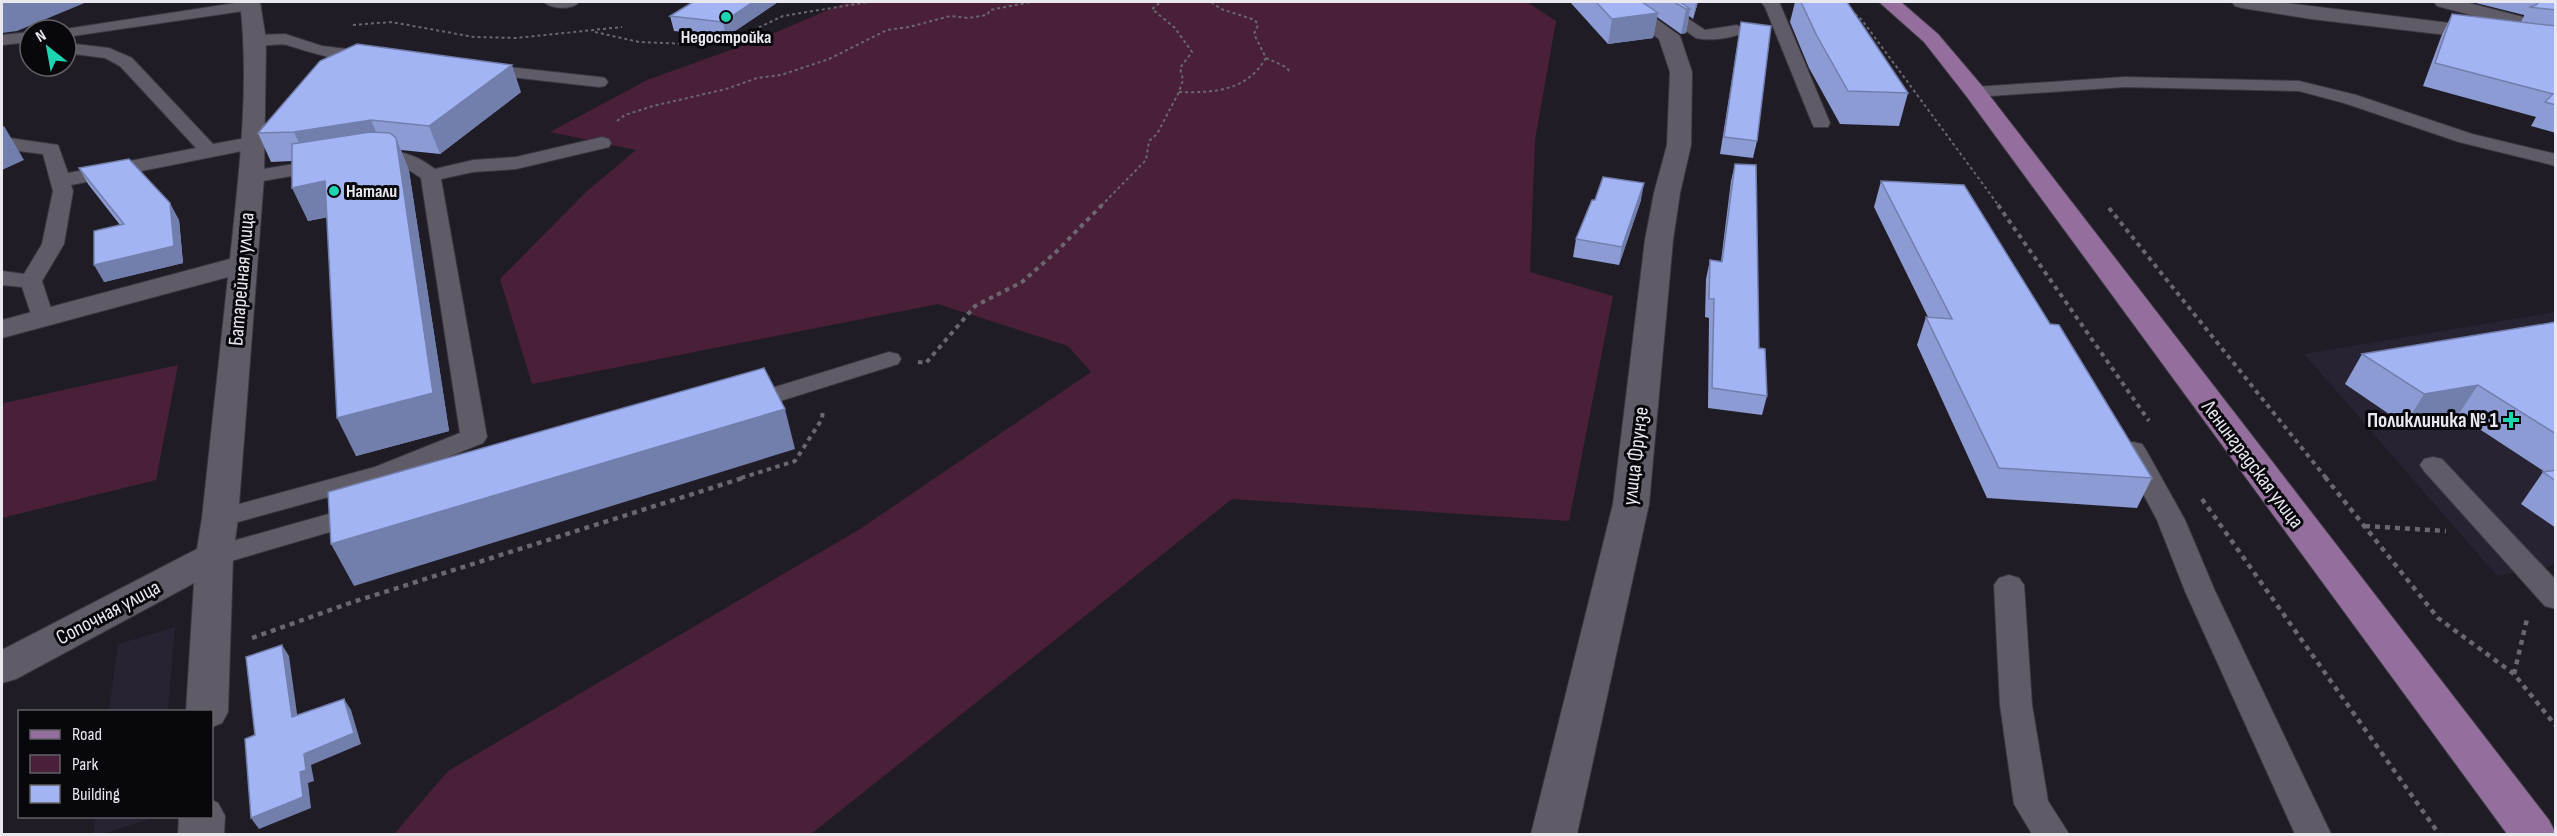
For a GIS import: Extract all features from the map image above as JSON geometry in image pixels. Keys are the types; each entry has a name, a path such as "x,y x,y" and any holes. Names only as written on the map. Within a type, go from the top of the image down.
{"main road":[{"name":"Ленинградская улица","path":"1889,2 1931,38 1975,92 2533,834"}],"street":[{"name":"улица Фрунзе","path":"1554,834 1631,504 1659,240 1667,193 1679,145 1681,72 1669,36 1620,2"},
{"path":"2242,2 2311,14 2556,42"},
{"path":"2444,2 2556,31"},
{"name":"Батарейная улица","path":"207,710 214,556 220,518 251,177 255,40 250,3"},
{"path":"2,329 242,264"},
{"name":"Сопочная улица","path":"2,668 214,556"},
{"path":"201,834 202,818"}],"lane":[{"path":"552,2 570,3"},
{"path":"1653,2 1702,35 1737,30"},
{"path":"1768,2 1772,4 1821,123"},
{"path":"78,30 250,3"},
{"path":"2,41 18,39"},
{"path":"255,40 285,39 320,51 390,59"},
{"path":"2,41 18,43"},
{"path":"78,49 109,52 126,62 209,151"},
{"path":"459,67 599,82"},
{"path":"1975,92 2125,82 2299,86 2350,99 2466,138 2556,160"},
{"path":"59,182 252,142"},
{"path":"431,176 473,165 516,163 602,142"},
{"path":"2,143 51,149 63,191 53,244 31,281 42,318"},
{"path":"220,518 384,473 474,437 431,176 409,158 383,156 251,177"},
{"path":"2,278 31,281"},
{"path":"719,411 890,359"},
{"path":"2121,431 2171,520 2200,591 2313,834"},
{"path":"2433,465 2556,599"},
{"path":"214,556 386,507"},
{"path":"2009,585 2016,705 2031,804 2051,834"}],"path":[{"path":"594,31 639,42 689,44 732,40 783,16 868,2"},
{"path":"602,142 607,128 625,115 726,89 757,78 781,75 829,58 887,30 909,27 950,16 968,18 987,15 990,10 1031,2"},
{"path":"890,359 926,363 975,306 1022,282 1056,252 1146,160 1149,141 1157,134 1179,92 1183,80 1180,68 1192,52 1185,38 1152,9 1161,2"},
{"path":"1211,2 1221,9 1255,20 1258,25 1254,34 1266,58 1286,67 1290,72"},
{"path":"1854,14 1863,20 1939,123"},
{"path":"352,25 391,22 474,37 538,37 622,27"},
{"path":"1179,92 1221,91 1250,78 1262,68 1266,58"},
{"path":"2107,206 2438,618 2514,674 2556,726"},
{"path":"211,653 350,603 795,461 822,419 826,379"},
{"path":"2365,526 2495,534"},
{"path":"2514,674 2528,611"}],"shaded area":[{"path":"2555,312 2555,565 2497,576 2304,354"},
{"path":"175,627 168,710 109,710 118,644"},
{"path":"96,818 152,818 103,834 93,834"}],"green space":[{"path":"847,2 1527,2 1556,21 1535,140 1530,272 1613,296 1569,521 1232,499 811,834 394,834 448,771 860,529 1091,372 1068,346 938,304 532,384 500,279 586,192 636,150 550,132 647,80 753,42"},
{"path":"178,365 156,480 2,518 2,411 4,403"}],"building":[{"path":"693,2 753,2 723,22 670,16"},
{"path":"1596,2 1642,2 1658,13 1612,19"},
{"path":"1674,2 1680,2 1690,9 1686,9"},
{"path":"1801,2 1847,2 1908,93 1848,91"},
{"path":"2539,2 2556,2 2556,10 2529,7"},
{"path":"2452,14 2556,26 2556,105 2545,102 2553,94 2435,63"},
{"path":"1741,22 1771,26 1757,141 1724,137"},
{"path":"357,44 512,65 429,126 371,120 294,132 258,133 320,61"},
{"path":"370,132 390,133 396,138 433,393 337,418 325,181 292,188 292,144"},
{"path":"129,159 170,203 174,246 94,265 94,231 124,224 79,168"},
{"path":"1735,164 1756,165 1759,348 1765,349 1767,396 1712,388 1714,299 1709,299 1710,260 1722,262"},
{"path":"1603,177 1644,183 1622,247 1576,239 1592,200 1595,200"},
{"path":"1881,181 1964,185 2050,324 2059,325 2152,478 1999,468 1926,317 1952,319"},
{"path":"2556,322 2556,434 2478,385 2424,394 2362,354"},
{"path":"764,368 785,409 331,544 328,492"},
{"path":"2556,470 2556,481 2543,472"},
{"path":"282,645 292,717 344,699 354,733 304,754 306,770 300,772 303,797 251,818 245,739 255,735 246,657"}],"place":[{"name":"Недостройка","path":"726,17"},
{"name":"Натали","path":"334,191"},
{"name":"Поликлиника № 1","path":"2511,420"}]}
